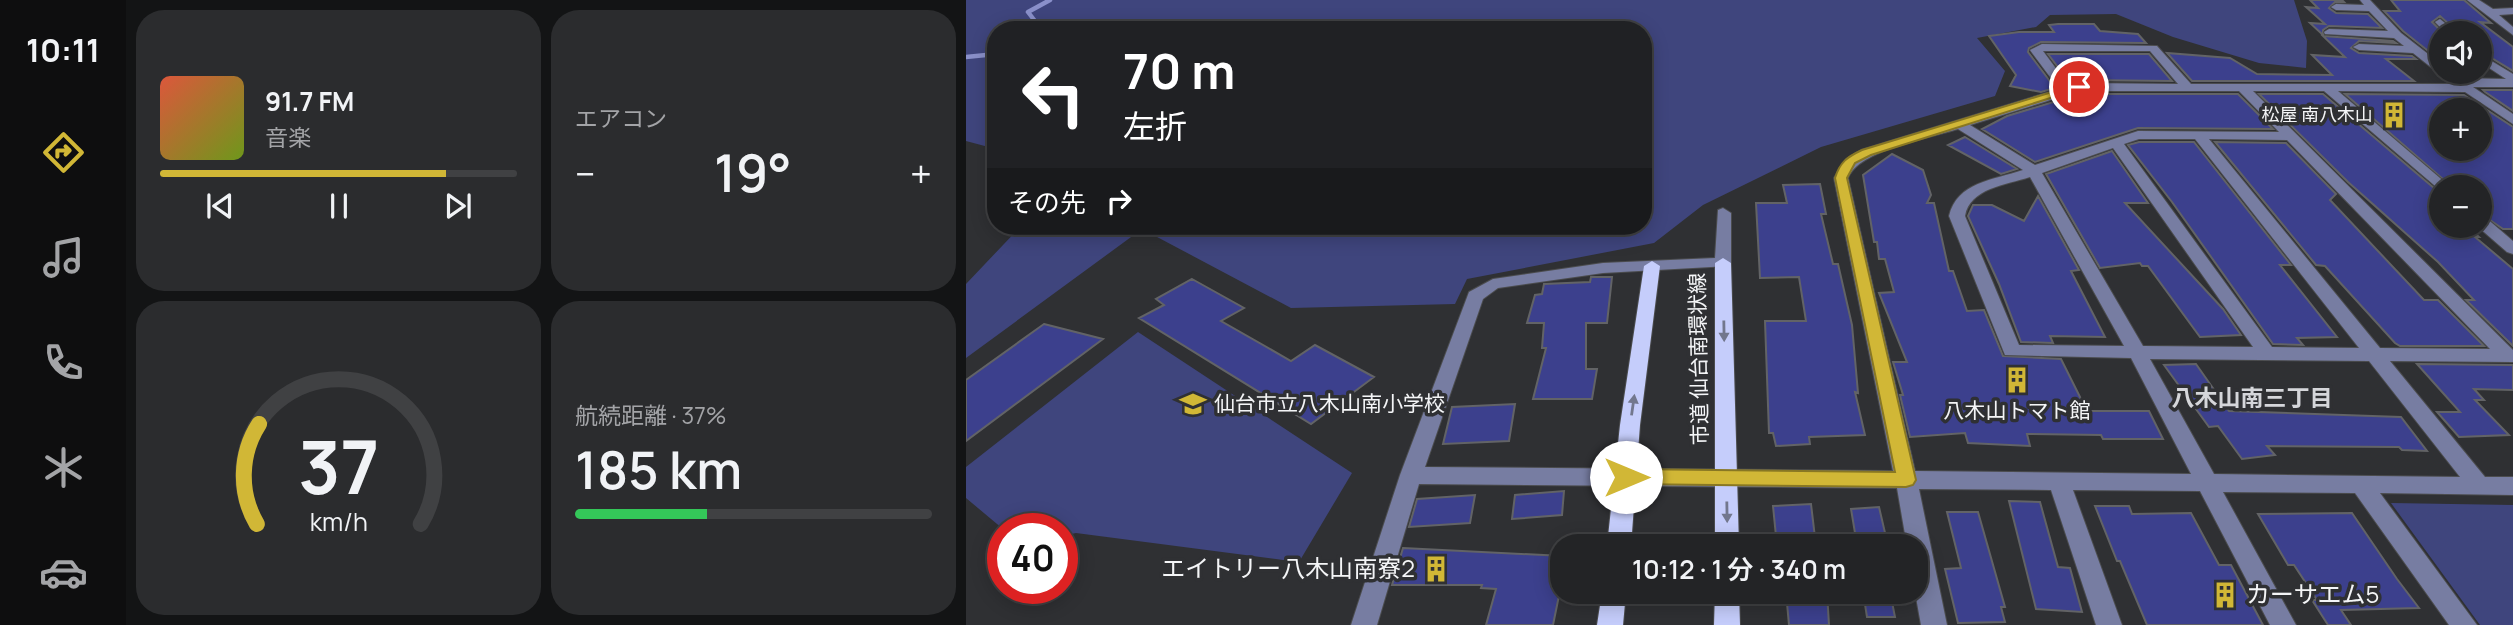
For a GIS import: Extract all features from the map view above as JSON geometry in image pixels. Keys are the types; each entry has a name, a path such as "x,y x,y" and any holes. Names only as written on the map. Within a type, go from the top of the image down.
{"main road":[{"name":"市道 仙台南環状線","path":"1723,263 1727,534"},
{"path":"1620,534 1652,266"},
{"path":"1610,625 1613,604"},
{"path":"1727,604 1727,625"}],"street":[{"path":"2472,0 2486,12 2494,14 2513,11"},
{"path":"2336,7 2369,4 2397,35 2429,61"},
{"path":"2494,14 2513,32"},
{"path":"2329,32 2397,35"},
{"path":"2083,34 2092,48"},
{"path":"2066,90 2036,50 2042,47 2152,48 2187,87"},
{"path":"2359,47 2413,50"},
{"path":"2492,66 2513,81"},
{"path":"1934,625 1906,480 1841,178 1851,160 2079,87 2328,89 2464,86 2513,81"},
{"path":"2461,84 2512,119"},
{"path":"2243,88 2510,356"},
{"path":"2328,89 2429,176"},
{"path":"1959,124 2033,170 2138,354 2283,625"},
{"path":"2289,136 2138,135 1971,192 1960,202 1957,216 2012,351 2376,357 2510,356"},
{"path":"2199,136 2479,485"},
{"path":"2116,142 2267,355"},
{"name":"市道 仙台南環状線","path":"1723,213 1723,263"},
{"path":"2492,231 2513,249"},
{"path":"1364,625 1411,475 1475,296 1493,284 1603,268 1723,263"},
{"path":"1411,475 2513,485"},
{"path":"2059,482 2109,625"},
{"path":"2361,484 2464,625"}],"shaded area":[{"path":"966,0 2294,0 2307,41 2306,68 2259,63 2173,37 2116,14 2050,15 2036,27 1977,38 2005,71 1995,96 1821,147 1703,205 1654,243 1467,279 1455,304 1291,308 1153,235 1652,235 1652,21 987,21 987,147 966,141"},
{"path":"1012,235 1134,235 966,358 966,284"},
{"path":"1138,332 1352,473 1299,562 1078,533 1078,513 987,513 987,516 966,498 966,467"},
{"path":"2391,503 2513,505 2513,625 2480,625"}],"building":[{"path":"2310,0 2342,0 2344,2 2335,2 2329,8 2336,13 2368,14 2382,28 2329,26 2323,30 2323,35 2310,23 2325,24 2306,7 2318,8"},
{"path":"2391,0 2464,0 2489,21 2446,21 2440,16 2429,21 2429,52 2403,31 2384,11 2400,11"},
{"path":"2094,24 2100,31 2138,34 2146,43 2041,42 2029,48 2028,52 2055,88 2041,92 2010,86 2016,75 1989,36 2019,32 2054,32 2049,25"},
{"path":"2492,31 2513,47 2513,71 2492,58"},
{"path":"2323,36 2393,41 2396,43 2359,41 2351,48 2359,53 2412,56 2416,59 2386,59 2414,81 2192,81 2167,53 2230,58 2257,74 2332,75 2312,55 2345,57"},
{"path":"2048,54 2149,54 2172,81 2079,80 2070,83"},
{"path":"2483,90 2513,90 2513,111 2485,92"},
{"path":"2080,94 2238,94 2273,129 2138,128 2035,162 1982,129 2007,116"},
{"path":"2259,94 2323,94 2429,184 2429,238 2476,238 2513,269 2513,346 2466,300 2474,300 2438,262 2348,182"},
{"path":"2345,94 2464,95 2469,98 2429,98 2429,161 2492,161 2492,113 2513,127 2513,229 2503,229 2492,221 2492,175 2438,175"},
{"path":"1965,137 2017,169 2001,174 1948,145"},
{"path":"2139,142 2194,142 2291,265 2280,265 2337,337 2297,338 2303,345 2273,344 2128,145"},
{"path":"2215,142 2286,143 2336,194 2330,200 2424,300 2438,300 2484,346 2400,346 2395,343 2325,266 2316,265"},
{"path":"2112,151 2148,203 2125,203 2223,309 2241,335 2200,337 2148,266 2142,266 2140,263 2100,268 2046,174"},
{"path":"1892,154 1923,170 1931,195 1927,203 1934,203 1949,271 1953,271 1967,311 1984,310 2003,356 2061,359 2087,411 2149,411 2163,439 2103,439 2101,435 2027,434 2030,446 1968,443 1965,433 1910,437 1900,395 1903,395 1893,362 1907,362 1879,293 1894,292 1885,259 1879,259 1877,242 1874,242 1863,175"},
{"path":"1820,184 1826,214 1821,214 1833,264 1838,264 1852,325 1858,393 1855,392 1865,435 1809,437 1810,444 1776,446 1773,433 1769,433 1765,321 1806,321 1799,277 1760,278 1756,203 1787,203 1783,185"},
{"path":"2038,196 2079,270 2071,271 2105,337 2050,336 2053,343 2021,342 1999,284 1968,216 1973,205 1992,205 2024,221"},
{"path":"1591,277 1612,277 1607,323 1586,323 1586,369 1597,369 1592,399 1533,399 1546,348 1542,348 1544,323 1527,323 1535,295 1542,294 1544,284 1590,282"},
{"path":"1192,279 1244,308 1221,321 1291,361 1315,345 1374,377 1311,424 1139,318 1164,305 1156,299"},
{"path":"1044,324 1103,339 966,441 966,380"},
{"path":"2196,364 2229,411 2401,417 2427,451 2402,450 2399,447 2267,446 2275,455 2242,459 2218,426 2209,427 2164,365"},
{"path":"2417,364 2513,365 2513,390 2474,389 2484,400 2475,400 2509,435 2459,437 2437,412 2460,412"},
{"path":"1515,404 1509,441 1443,444 1452,407"},
{"path":"1564,491 1562,515 1512,519 1515,495"},
{"path":"1475,495 1470,523 1409,527 1417,499"},
{"path":"2009,501 2040,502 2058,567 2070,568 2082,612 2036,609"},
{"path":"1811,504 1815,534 1776,534 1773,506"},
{"path":"2095,506 2129,506 2132,514 2191,513 2219,565 2231,565 2263,625 2147,625"},
{"path":"1879,507 1885,534 1855,534 1851,509"},
{"path":"1947,512 1978,512 2005,607 2001,607 2005,622 1958,623 1945,569 1961,568"},
{"path":"2352,513 2419,608 2341,610 2351,625 2328,625 2312,600 2317,600 2294,565 2288,565 2258,514"},
{"path":"1403,548 1550,555 1550,604 1557,604 1553,625 1486,625 1496,589 1481,588 1482,585 1392,585"},
{"path":"1787,604 1828,604 1829,625 1789,625"},
{"path":"1865,604 1892,604 1895,617 1867,617"}],"waterway":[{"path":"1035,21 1028,12 1050,0"},
{"path":"966,57 987,55"}],"place":[{"name":"松屋 南八木山","path":"2394,115"},
{"name":"八木山トマト館","path":"2017,380"},
{"name":"仙台市立八木山南小学校","path":"1193,404"},
{"name":"エイトリー八木山南寮2","path":"1436,569"},
{"name":"カーサエム5","path":"2225,595"}],"district":[{"name":"八木山南三丁目","path":"2252,398"}],"route":[{"path":"1626,477 1906,480 1841,178 1844,168 1851,160 1866,153 2079,87"}]}
